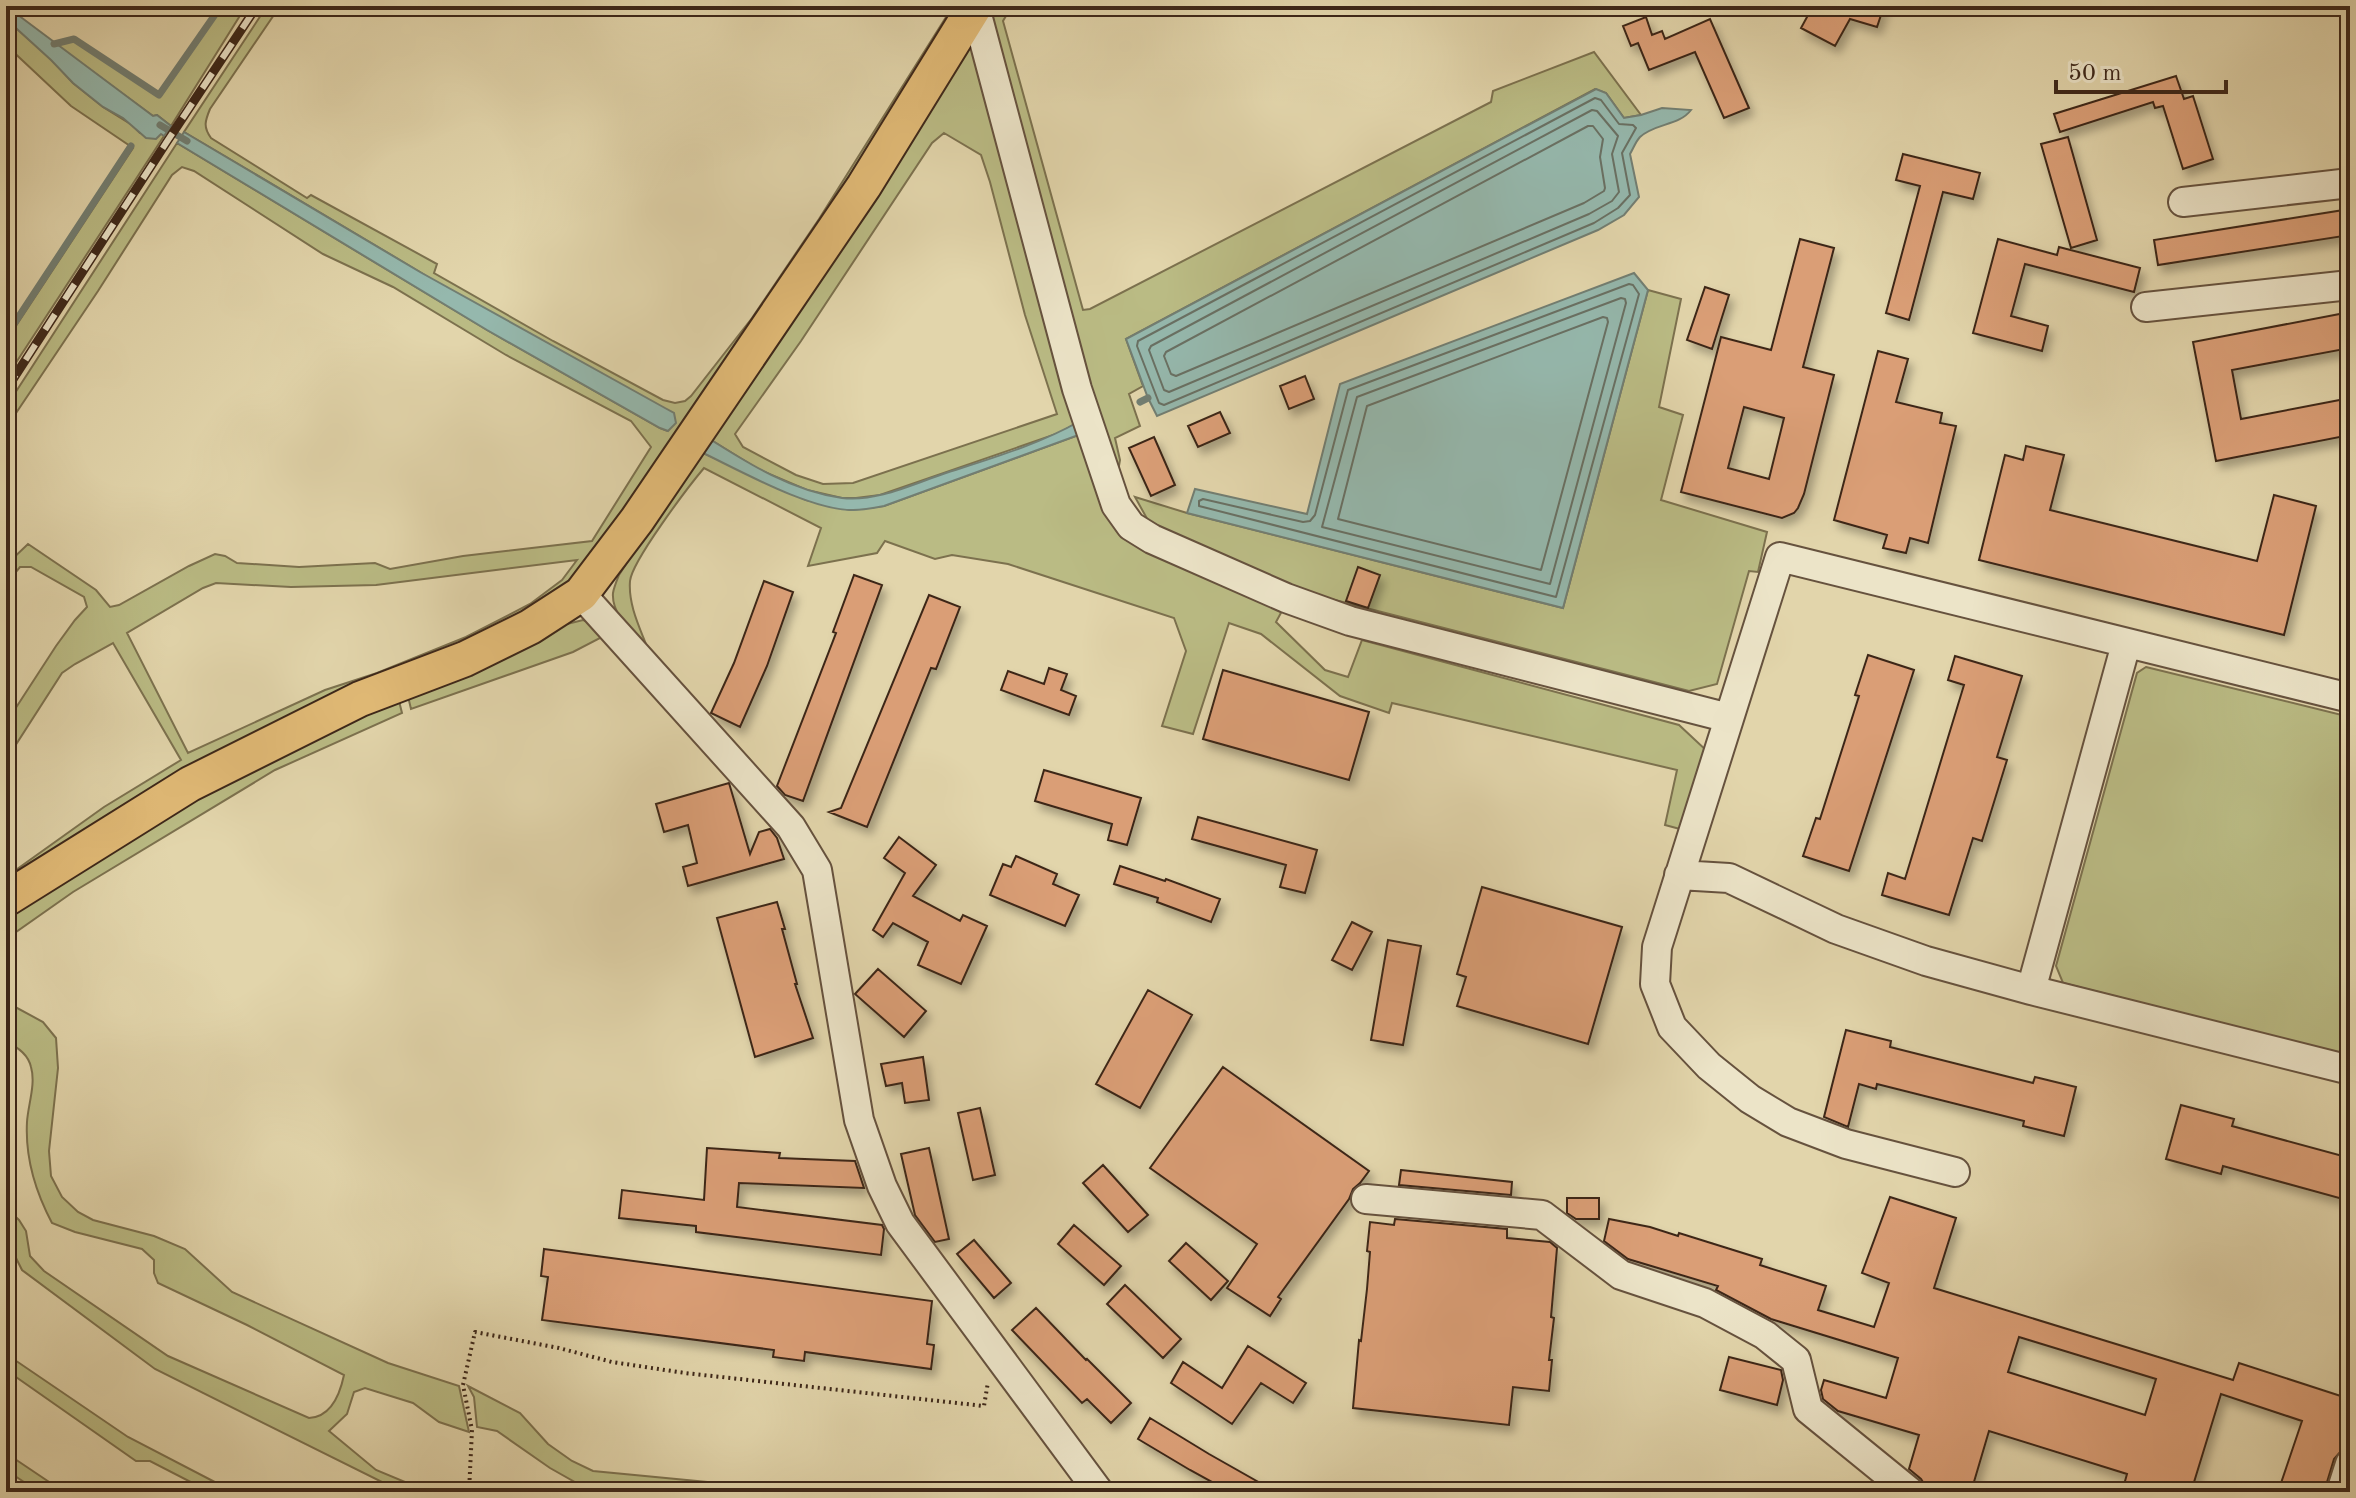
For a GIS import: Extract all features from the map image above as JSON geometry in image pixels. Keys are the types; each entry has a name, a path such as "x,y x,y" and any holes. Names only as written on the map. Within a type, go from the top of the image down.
{"main road":[{"path":"6,899 190,784 360,699 465,659 530,627 581,594 637,520 855,199 975,6"}],"street":[{"path":"975,6 1077,389 1116,505 1131,526 1152,539 1286,598 1350,621 1729,718"},
{"path":"2183,202 2350,183"},
{"path":"2146,307 2350,285"},
{"path":"1955,1172 1846,1144 1788,1122 1750,1099 1709,1066 1672,1027 1655,984 1657,947 1780,557 2350,698"},
{"path":"581,594 791,827 817,870 859,1120 882,1186 900,1223 1099,1492"},
{"path":"2031,990 2126,644"},
{"path":"1679,875 1729,878 1836,929 1926,961 2350,1070"},
{"path":"1366,1199 1542,1215 1621,1275 1705,1303 1765,1335 1796,1360 1808,1409 1910,1492"},
{"path":"2341,1492 2350,1464"}],"path":[{"path":"469,1492 472,1430 463,1385 475,1332 612,1362 685,1373 984,1406 994,1350"}],"green space":[{"path":"223,6 246,6 171,126 55,44 74,41 160,97"},
{"path":"267,6 280,6 210,109 206,124 211,138 307,198 311,195 437,264 434,273 553,341 663,400 675,403 691,396 752,318 819,219 953,6 964,6 594,559 559,597 6,886 6,877 104,807 181,760 113,643 62,673 6,760 6,723 56,646 87,607 84,597 31,567 20,567 6,584 6,565 28,544 96,590 110,607 215,554 237,563 299,567 375,563 390,569 463,556 592,541 651,447 631,421 506,355 393,287 323,254 194,171 182,167 172,175 6,428 6,407 177,143 487,330 668,431 420,272 184,132","holes":["577,560 562,580 530,604 466,637 325,690 188,753 127,633 216,583 291,587 376,585"]},
{"path":"991,6 1012,6 1003,21 1083,310 1491,102 1493,91 1594,52 1641,115 1624,118 1606,93 1595,89 1126,339 1143,386 1129,394 1140,426 1115,438 1120,460 1115,489 989,9"},
{"path":"6,19 103,107 140,133 161,133 164,136 6,378 6,341 133,148 71,106 6,45"},
{"path":"977,42 1080,421 1059,433 880,495 842,498 807,490 758,469 708,438 969,44","holes":["944,133 981,155 1025,315 1057,414 853,483 823,484 796,475 743,447 735,434 801,341 932,143"]},
{"path":"1648,290 1681,299 1659,407 1683,415 1661,500 1767,532 1758,572 1749,571 1717,684 1689,691 1292,589 1150,524 1135,497 1187,513 1563,608"},
{"path":"1084,433 1103,498 1283,609 1276,622 1325,670 1348,677 1362,640 1679,725 1708,752 1680,829 1665,825 1677,770 1392,703 1389,713 1340,696 1261,634 1229,623 1193,734 1162,726 1186,651 1174,618 1008,564 952,555 935,559 885,541 877,553 808,566 821,528 704,468 650,541 630,581 633,609 649,652 616,610 613,593 619,575 699,451 806,500 850,510 884,506"},
{"path":"583,620 594,624 604,636 573,652 411,709 407,692 563,625"},
{"path":"2146,667 2350,717 2350,1056 2063,983 2056,966 2137,673"},
{"path":"398,697 402,713 275,770 73,892 6,939 6,915 226,781"},
{"path":"6,1002 43,1022 56,1038 58,1068 49,1151 51,1176 62,1197 78,1212 93,1220 154,1236 185,1249 232,1292 388,1363 459,1386 469,1432 439,1422 413,1403 365,1388 354,1392 347,1414 329,1431 376,1470 429,1492 402,1492 155,1369 22,1270 6,1238 6,1208 26,1231 30,1256 44,1271 168,1356 309,1418 329,1409 340,1390 344,1375 158,1283 154,1260 142,1249 52,1223 36,1187 28,1149 27,1122 33,1080 31,1067 22,1052 6,1042"},
{"path":"6,1354 128,1437 234,1492 210,1492 150,1461 136,1461 6,1370"},
{"path":"468,1386 520,1413 548,1444 593,1471 749,1486 764,1492 610,1492 582,1486 497,1431 477,1427 474,1397"},
{"path":"6,1453 64,1492 39,1492 6,1470"}],"water":[{"path":"6,6 153,116 157,115 171,126 164,136 146,138 73,83 6,19"},
{"path":"1596,89 1606,93 1624,118 1662,108 1691,110 1680,119 1646,132 1637,141 1630,154 1639,197 1624,215 1598,230 1157,416 1126,339"},
{"path":"184,132 420,272 674,413 676,423 668,431 660,428 487,330 177,143"},
{"path":"1634,273 1648,290 1563,608 1187,513 1195,489 1307,514 1340,384"},
{"path":"1080,421 1084,433 884,506 861,510 835,508 795,496 699,451 708,438 788,483 855,499 893,492 995,457"}],"building":[{"path":"1813,6 1884,6 1877,27 1850,19 1835,46 1801,28"},
{"path":"1646,17 1652,35 1662,31 1665,39 1710,19 1749,108 1724,118 1695,52 1649,70 1638,43 1631,46 1623,26"},
{"path":"2176,76 2184,99 2193,96 2213,159 2183,169 2163,106 2155,108 2153,102 2060,132 2054,114"},
{"path":"2068,137 2097,240 2071,248 2041,144"},
{"path":"1903,154 1980,173 1973,199 1943,192 1909,320 1886,313 1920,186 1896,180"},
{"path":"2350,209 2350,235 2158,265 2154,240"},
{"path":"1800,239 1834,248 1803,367 1834,375 1804,494 1794,513 1782,518 1681,492 1721,337 1771,350","holes":["1744,407 1784,418 1769,479 1728,468"]},
{"path":"1998,239 2057,255 2059,247 2140,268 2134,292 2025,264 2011,316 2048,326 2042,351 1973,333"},
{"path":"1705,287 1729,295 1712,349 1687,340"},
{"path":"2350,312 2350,348 2232,370 2241,419 2350,398 2350,435 2216,461 2193,342"},
{"path":"1878,351 1908,359 1896,402 1942,413 1940,423 1956,426 1928,543 1910,538 1906,553 1883,548 1887,535 1834,520"},
{"path":"1305,376 1314,399 1289,409 1280,386"},
{"path":"1220,412 1230,433 1198,447 1188,426"},
{"path":"1154,437 1175,485 1151,496 1129,448"},
{"path":"2026,446 2064,455 2050,510 2257,561 2274,495 2316,506 2284,635 1979,560 2005,455 2023,460"},
{"path":"1358,567 1380,575 1368,608 1346,601"},
{"path":"854,575 882,585 803,801 785,795 777,786 836,633 833,632"},
{"path":"764,581 793,592 767,666 740,727 711,713 734,663"},
{"path":"929,595 960,607 936,669 931,668 867,827 829,812 841,808"},
{"path":"1868,655 1914,670 1849,871 1803,856 1816,818 1820,819 1859,696 1855,695"},
{"path":"1955,656 2022,676 1997,757 2007,760 1982,841 1973,838 1949,915 1882,895 1888,873 1905,879 1964,685 1948,680"},
{"path":"1049,668 1067,674 1061,690 1076,696 1069,715 1001,690 1008,671 1044,684"},
{"path":"1223,670 1369,712 1349,780 1203,739"},
{"path":"1044,770 1141,798 1127,845 1108,840 1112,824 1035,801"},
{"path":"729,783 750,854 759,832 770,829 777,838 784,859 688,886 683,867 697,863 688,825 664,832 656,804"},
{"path":"1198,817 1317,850 1305,893 1280,887 1286,865 1192,839"},
{"path":"899,837 936,865 913,896 960,921 963,915 987,926 961,984 918,965 928,942 893,923 883,937 873,930 905,873 884,858"},
{"path":"1016,856 1057,874 1053,884 1079,895 1065,926 990,895 1003,864 1011,867"},
{"path":"1120,866 1220,899 1211,922 1157,902 1158,898 1114,884"},
{"path":"1482,887 1622,927 1588,1044 1457,1006 1466,977 1457,974"},
{"path":"777,902 795,984 813,1038 755,1057 717,918"},
{"path":"1352,922 1372,932 1352,970 1332,960"},
{"path":"1388,940 1421,946 1403,1045 1371,1040"},
{"path":"878,969 926,1011 904,1037 855,994"},
{"path":"1148,990 1192,1015 1140,1108 1096,1084"},
{"path":"1846,1030 1891,1041 1890,1047 2033,1083 2035,1077 2076,1087 2064,1136 2023,1126 2024,1121 1877,1084 1876,1089 1859,1084 1848,1127 1824,1117"},
{"path":"923,1057 929,1100 905,1103 902,1083 886,1086 881,1064"},
{"path":"1223,1067 1369,1171 1353,1189 1349,1199 1278,1297 1281,1299 1270,1316 1227,1288 1257,1244 1150,1168"},
{"path":"2181,1105 2234,1119 2232,1126 2350,1158 2350,1201 2223,1166 2221,1174 2166,1159"},
{"path":"980,1108 995,1175 973,1180 958,1113"},
{"path":"707,1148 780,1153 779,1158 855,1161 864,1188 739,1183 737,1207 882,1225 881,1255 696,1232 696,1226 619,1218 622,1190 704,1200"},
{"path":"929,1148 949,1239 935,1242 915,1215 901,1154"},
{"path":"1103,1165 1148,1215 1128,1232 1083,1183"},
{"path":"1401,1170 1512,1182 1511,1195 1399,1185"},
{"path":"1890,1197 1956,1218 1934,1288 2233,1380 2239,1363 2350,1399 2350,1429 2343,1449 2334,1459 2324,1492 2278,1492 2302,1421 2221,1394 2191,1492 2122,1492 2127,1474 1989,1431 1971,1492 1943,1492 1926,1487 1909,1469 1919,1435 1838,1411 1823,1399 1821,1390 1824,1380 1886,1398 1898,1358 1771,1319 1716,1290 1718,1286 1628,1259 1604,1241 1609,1219 1678,1236 1679,1233 1762,1259 1760,1265 1826,1286 1818,1310 1874,1327 1889,1283 1862,1273","holes":["2019,1337 2156,1379 2145,1415 2008,1372"]},
{"path":"1567,1198 1599,1198 1599,1219 1576,1219 1567,1213"},
{"path":"1395,1219 1507,1229 1507,1238 1550,1242 1557,1248 1549,1391 1513,1387 1509,1425 1353,1408 1367,1289 1370,1222 1394,1225"},
{"path":"1074,1225 1121,1266 1104,1285 1058,1244"},
{"path":"974,1240 1011,1283 994,1298 957,1254"},
{"path":"1186,1243 1228,1281 1211,1300 1169,1261"},
{"path":"544,1249 932,1301 927,1344 934,1345 931,1369 805,1352 804,1361 773,1357 774,1350 542,1320 548,1277 541,1276"},
{"path":"1125,1285 1181,1339 1163,1358 1107,1304"},
{"path":"1036,1308 1131,1403 1111,1423 1087,1399 1082,1403 1012,1330"},
{"path":"1248,1346 1306,1383 1293,1403 1261,1383 1232,1424 1171,1383 1183,1362 1222,1388"},
{"path":"1729,1357 1781,1370 1783,1380 1777,1405 1720,1390"},
{"path":"1150,1418 1276,1492 1230,1492 1190,1470 1138,1439"}],"waterway":[{"path":"54,44 74,39 159,95 221,6"},
{"path":"160,125 187,141"},
{"path":"6,336 131,146"},
{"path":"1140,402 1148,398"}],"railway":[{"path":"6,390 257,6"}]}
